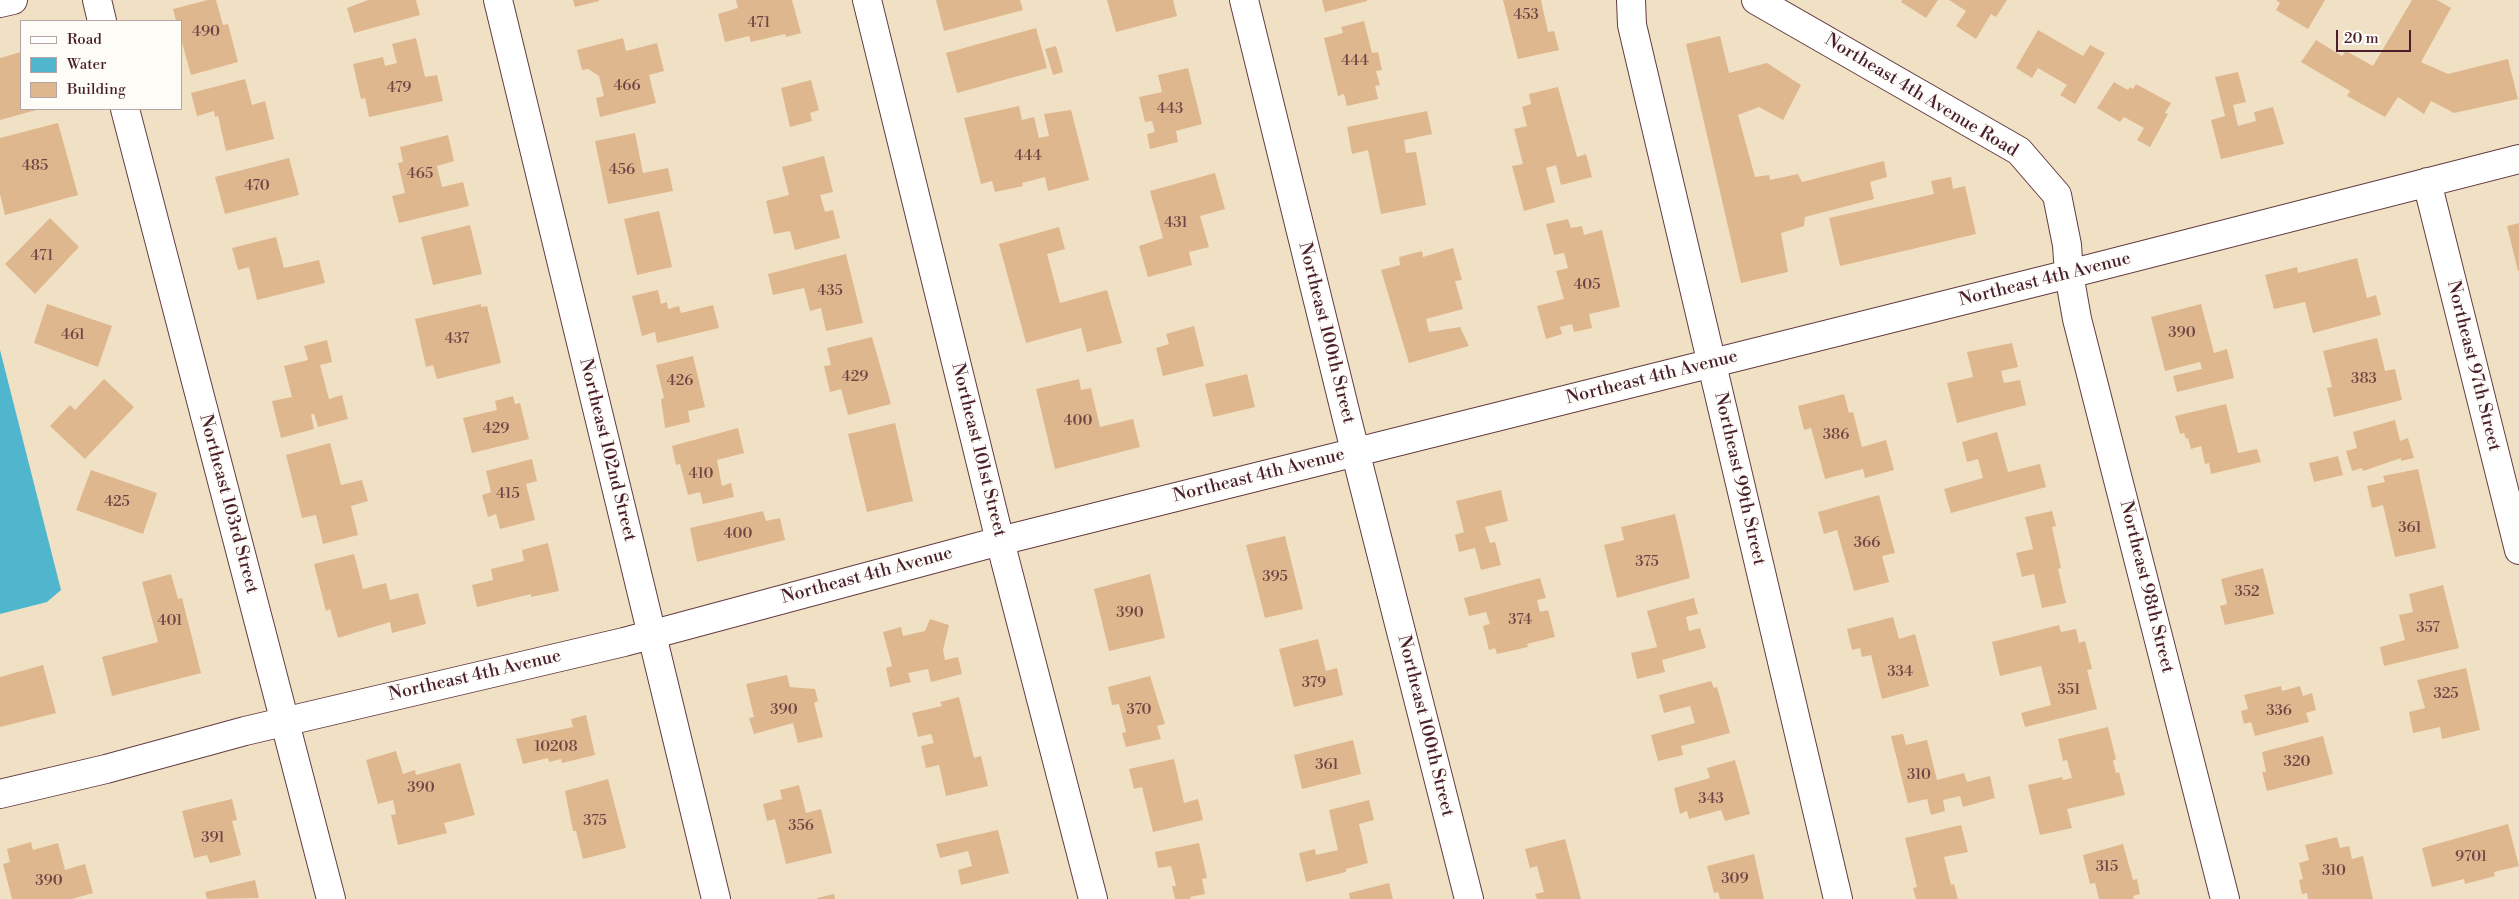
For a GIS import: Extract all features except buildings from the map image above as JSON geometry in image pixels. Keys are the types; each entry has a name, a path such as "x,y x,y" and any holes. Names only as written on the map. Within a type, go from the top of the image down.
{"street":[{"path":"0,4 13,0"},
{"path":"97,0 102,20"},
{"name":"Northeast 102nd Street","path":"498,0 716,899"},
{"name":"Northeast 101st Street","path":"868,0 1000,541 1093,899"},
{"name":"Northeast 100th Street","path":"1244,0 1469,899"},
{"name":"Northeast 99th Street","path":"1631,0 1632,25 1838,899"},
{"name":"Northeast 4th Avenue Road","path":"1756,0 2019,152 2057,195 2068,245 2069,274"},
{"name":"Northeast 103rd Street","path":"125,110 331,899"},
{"name":"Northeast 4th Avenue","path":"0,794 106,770 285,721 652,635 1000,541 2069,274 2519,159"},
{"name":"Northeast 97th Street","path":"2426,182 2519,550"},
{"name":"Northeast 98th Street","path":"2069,274 2080,329 2225,899"}],"water":[{"path":"0,350 61,590 47,602 0,614"}]}
